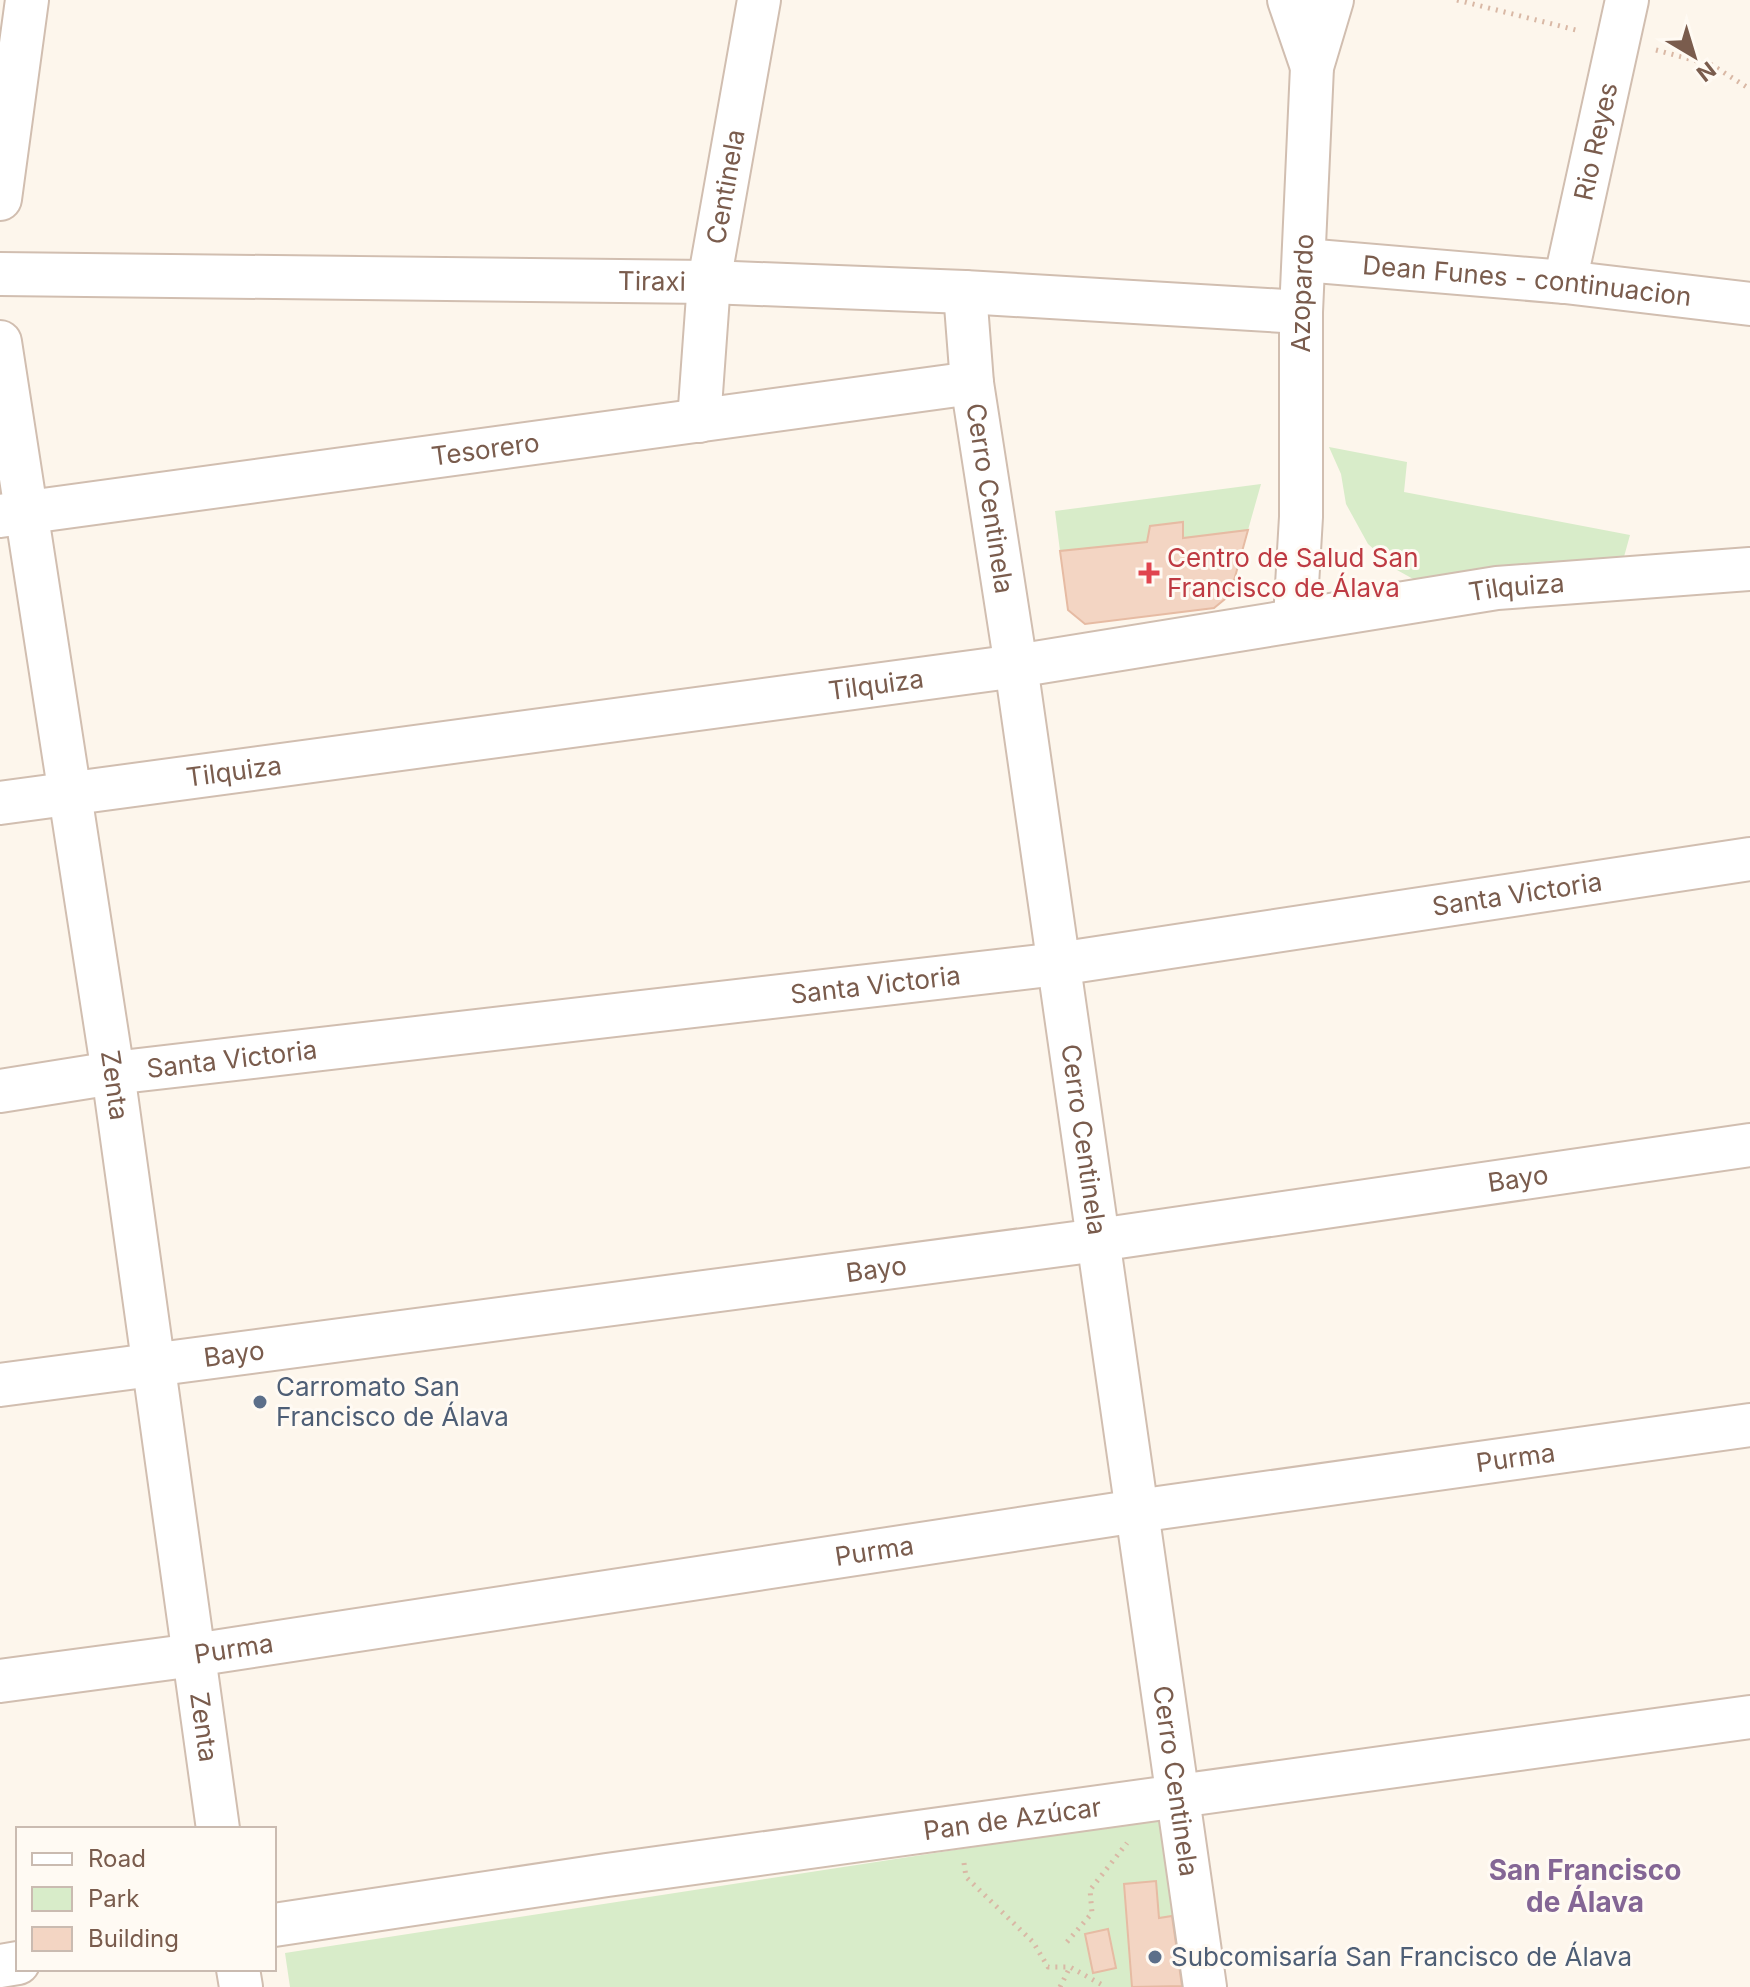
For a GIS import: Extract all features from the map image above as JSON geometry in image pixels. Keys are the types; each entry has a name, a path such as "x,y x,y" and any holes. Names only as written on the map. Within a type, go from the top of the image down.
{"street":[{"path":"0,199 27,0"},
{"name":"Centinela","path":"699,421 709,282 759,0"},
{"path":"1289,0 1312,67"},
{"path":"1312,67 1332,0"},
{"name":"Rio Reyes","path":"1565,282 1627,0"},
{"name":"Azopardo","path":"1295,619 1301,517 1301,312 1312,67"},
{"name":"Dean Funes - continuacion","path":"1304,260 1565,282 1750,304"},
{"name":"Tiraxi","path":"0,274 709,282 965,292 1301,312"},
{"name":"Cerro Centinela","path":"965,292 972,383 1016,666 1205,1987"},
{"name":"Zenta","path":"0,342 12,514 69,793 113,1073 218,1827"},
{"name":"Tesorero","path":"12,514 972,383"},
{"name":"Tilquiza","path":"0,803 1016,666 1497,588 1750,569"},
{"name":"Santa Victoria","path":"0,1091 113,1073 1058,964 1750,859"},
{"name":"Bayo","path":"0,1385 1098,1240 1750,1145"},
{"name":"Purma","path":"0,1681 194,1655 1137,1511 1750,1425"},
{"name":"Pan de Azúcar","path":"276,1925 607,1875 1750,1717"}],"path":[{"path":"1067,1942 1092,1913 1090,1890 1136,1832"},
{"path":"961,1849 966,1877 1033,1942 1048,1967 1070,1967 1106,1987"},
{"path":"1060,1987 1070,1967"}],"green space":[{"path":"1329,447 1407,462 1404,492 1630,535 1619,575 1424,585 1397,570 1368,544 1346,504 1341,474"},
{"path":"1261,484 1248,530 1183,538 1183,522 1150,526 1147,542 1060,551 1055,511"},
{"path":"1162,1818 1185,1987 290,1987 285,1953"}],"building":[{"name":"Centro de Salud San Francisco de Álava","path":"1183,522 1183,538 1248,530 1230,595 1214,608 1085,624 1068,610 1060,551 1147,542 1150,526"},
{"path":"1156,1881 1159,1918 1172,1916 1182,1986 1132,1987 1124,1884"},
{"path":"1108,1929 1116,1968 1093,1973 1085,1934"}],"place":[{"name":"Centro de Salud San Francisco de Álava","path":"1149,573"},
{"name":"Carromato San Francisco de Álava","path":"260,1402"},
{"name":"Subcomisaría San Francisco de Álava","path":"1155,1957"}],"district":[{"name":"San Francisco de Álava","path":"1585,1886"}]}
